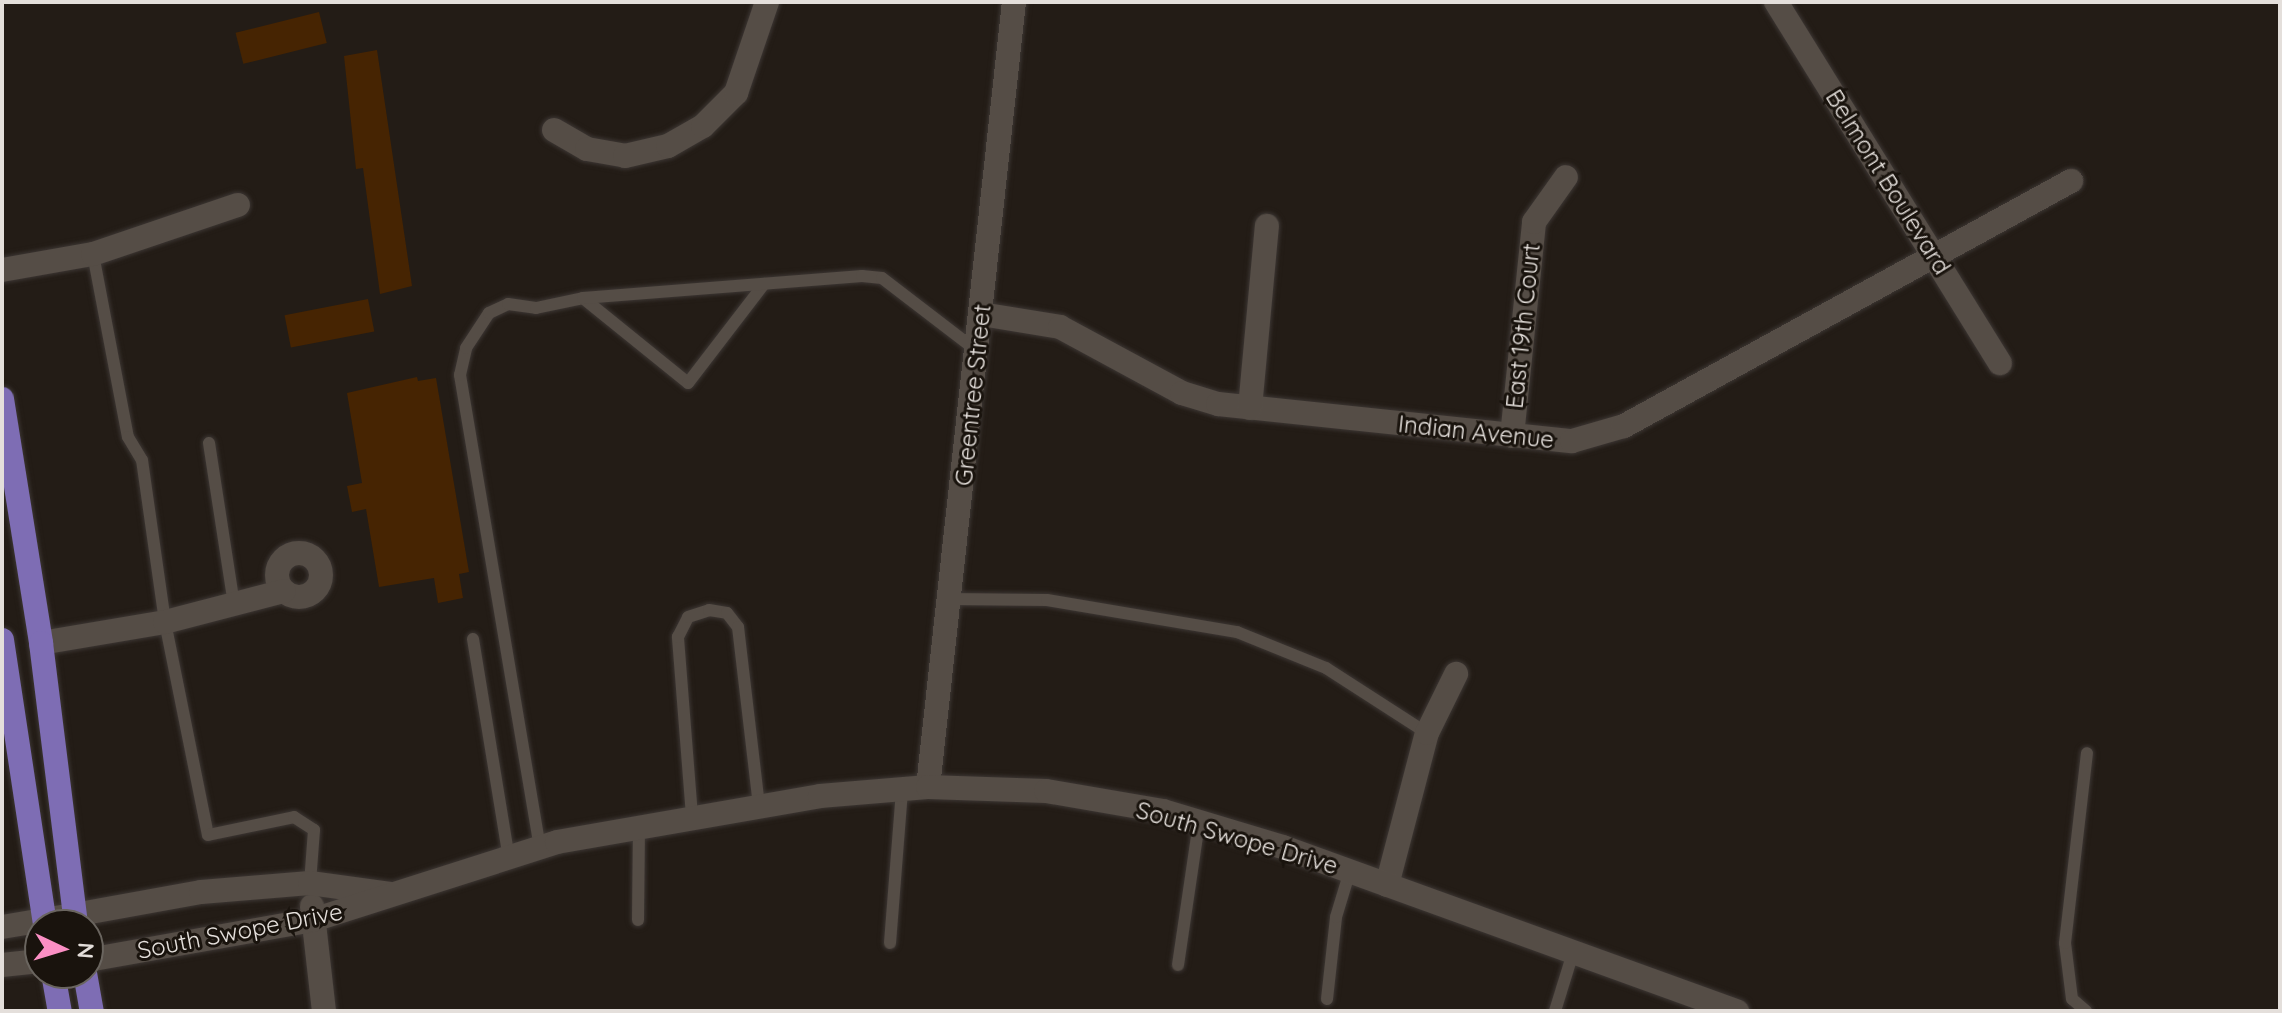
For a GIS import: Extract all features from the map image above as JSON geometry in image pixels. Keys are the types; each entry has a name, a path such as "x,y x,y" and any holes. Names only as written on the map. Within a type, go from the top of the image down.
{"main road":[{"path":"2,399 41,643 74,909"},
{"path":"2,640 43,909"},
{"path":"56,989 60,1011"},
{"path":"88,989 92,1011"}],"street":[{"path":"554,130 587,149 625,156 668,146 703,126 736,93 767,2"},
{"name":"Greentree Street","path":"928,787 1014,2"},
{"name":"Belmont Boulevard","path":"1776,2 2000,363"},
{"name":"East 19th Court","path":"1512,436 1534,222 1566,177"},
{"name":"Indian Avenue","path":"981,314 1060,327 1182,393 1250,408 1572,441 1624,426 2071,181"},
{"path":"2,270 93,254 238,205"},
{"path":"1250,408 1267,226"},
{"path":"41,643 165,622 284,591"},
{"path":"1387,885 1427,733 1456,674"},
{"name":"South Swope Drive","path":"104,957 313,920 390,894 441,883 540,848 639,826 759,805 928,787 1046,791 1199,822 1350,871 1737,1011"},
{"path":"310,883 324,1011 315,1011"},
{"name":"South Swope Drive","path":"104,914 201,892 310,883 390,894"},
{"name":"South Swope Drive","path":"2,927 24,924"},
{"path":"2,965 24,963"}],"lane":[{"path":"93,254 128,437 142,460 165,622 208,835 294,817 314,830 310,883"},
{"path":"540,848 460,375 466,348 489,313 508,304 536,308 583,298 882,278 977,351"},
{"path":"583,298 688,383 764,284"},
{"path":"209,443 234,604"},
{"path":"947,599 1047,600 1237,632 1326,668 1427,733"},
{"path":"692,816 678,637 688,617 709,610 727,613 738,627 759,805"},
{"path":"473,639 509,859"},
{"path":"2086,1011 2072,999 2065,943 2087,753"},
{"path":"890,943 902,789"},
{"path":"1178,965 1199,822"},
{"path":"638,920 639,826"},
{"path":"1327,999 1336,917 1350,871"},
{"path":"1555,1011 1573,953"}],"building":[{"path":"319,12 327,43 243,64 236,33"},
{"path":"377,50 412,286 380,294 363,168 356,169 344,56"},
{"path":"368,299 374,331 291,348 285,315"},
{"path":"417,377 418,381 436,378 469,572 459,574 463,598 438,603 434,578 379,587 366,509 352,512 347,486 362,483 347,393"}]}
